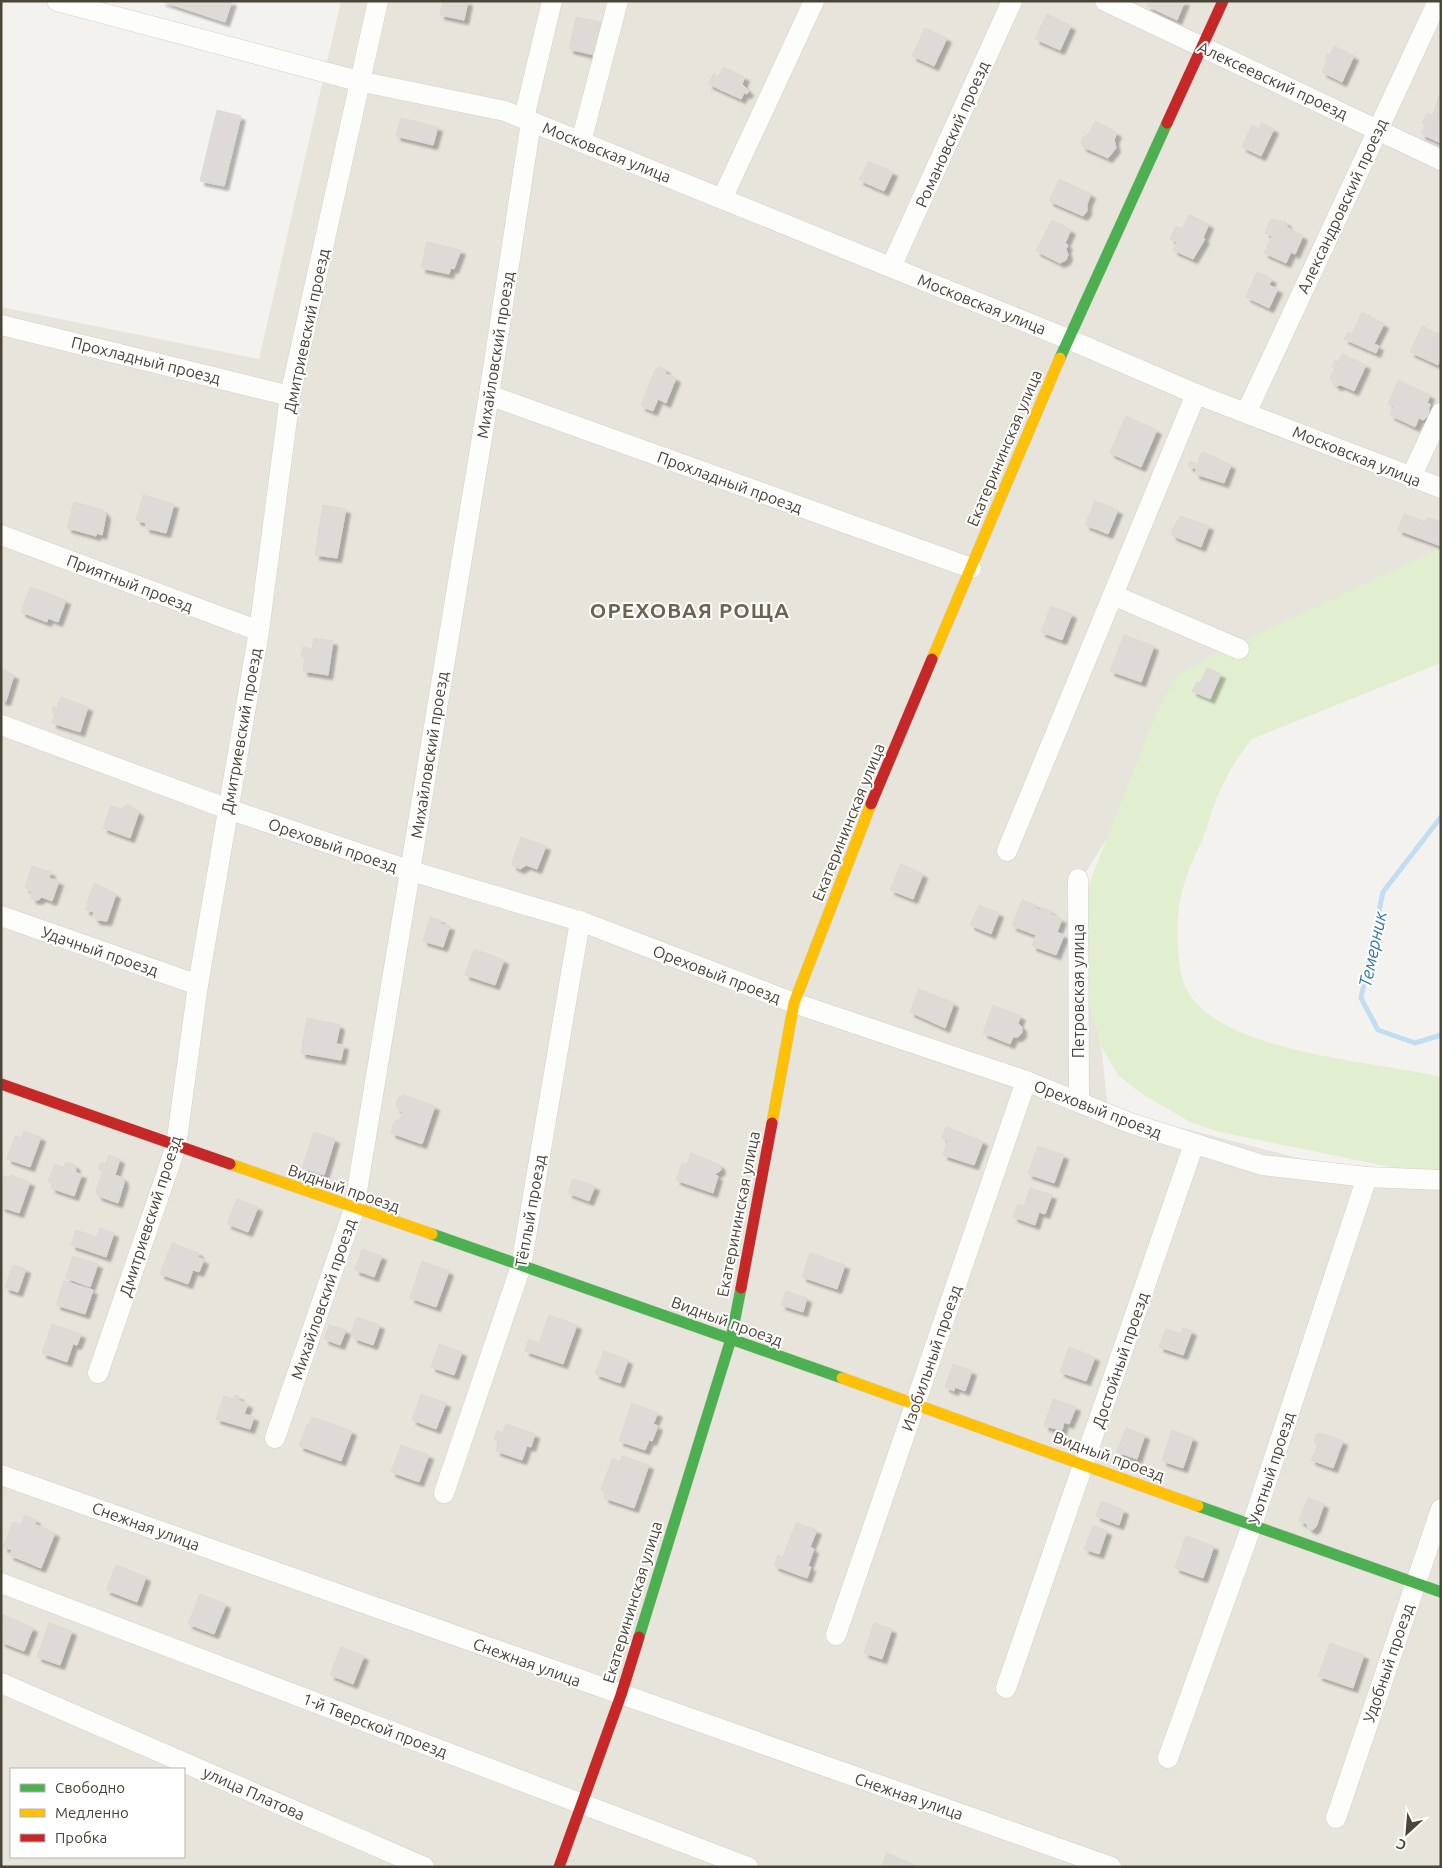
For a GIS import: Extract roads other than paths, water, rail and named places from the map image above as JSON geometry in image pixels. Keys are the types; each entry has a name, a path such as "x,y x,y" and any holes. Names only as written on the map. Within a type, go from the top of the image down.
{"street":[{"name":"Московская улица","path":"57,1 358,81 505,111 1068,339 1196,394 1441,488"},
{"name":"Дмитриевский проезд","path":"98,1372 176,1146 198,985 258,631 290,396 358,81 378,1"},
{"name":"Михайловский проезд","path":"275,1438 354,1209 489,395 528,120 552,1"},
{"path":"581,142 618,1"},
{"path":"722,199 814,1"},
{"name":"Романовский проезд","path":"891,267 1012,1"},
{"name":"Алексеевский проезд","path":"1105,1 1441,160"},
{"name":"Екатерининская улица","path":"559,1867 621,1695 731,1339 794,1003 874,797 1068,339 1223,1"},
{"name":"Александровский проезд","path":"1247,412 1438,1"},
{"name":"Прохладный проезд","path":"1,325 290,396"},
{"path":"1007,852 1196,394"},
{"name":"Прохладный проезд","path":"489,395 971,568"},
{"path":"1411,477 1441,413"},
{"name":"Приятный проезд","path":"1,534 258,631"},
{"path":"1113,595 1239,649"},
{"name":"Ореховый проезд","path":"1,725 228,809 411,871 580,921 794,1003 1026,1081 1194,1144 1262,1165 1367,1177 1441,1180"},
{"name":"Петровская улица","path":"1078,879 1079,1102"},
{"name":"Удачный проезд","path":"1,916 198,985"},
{"name":"Тёплый проезд","path":"444,1492 521,1266 580,921"},
{"name":"Изобильный проезд","path":"836,1635 1026,1081"},
{"name":"Видный проезд","path":"2,1085 731,1339 1441,1592"},
{"name":"Достойный проезд","path":"1006,1688 1194,1144"},
{"name":"Уютный проезд","path":"1168,1758 1252,1525 1367,1177"},
{"name":"Снежная улица","path":"1,1475 1111,1867"},
{"name":"Удобный проезд","path":"1336,1818 1441,1509"},
{"name":"1-й Тверской проезд","path":"1,1583 748,1867"},
{"name":"улица Платова","path":"1,1683 424,1867"}],"waterway":[{"name":"Темерник","path":"1441,817 1383,892 1361,998 1378,1030 1415,1043 1441,1035"}],"district":[{"name":"ОРЕХОВАЯ РОЩА","path":"690,610"}]}
